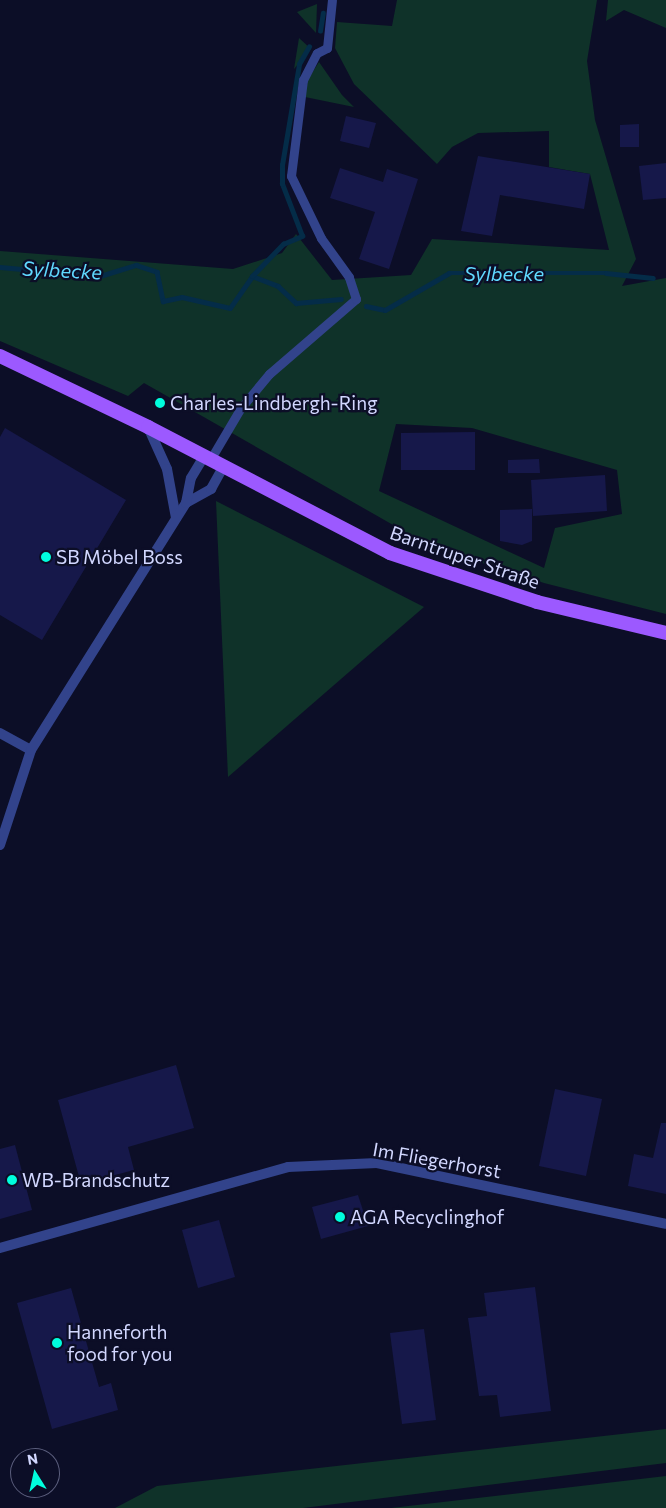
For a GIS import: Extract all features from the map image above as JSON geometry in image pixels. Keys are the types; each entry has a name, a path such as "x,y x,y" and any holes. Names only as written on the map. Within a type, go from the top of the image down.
{"main road":[{"name":"Barntruper Straße","path":"0,356 148,427 390,554 445,575 666,632"}],"street":[{"path":"148,427 167,469 176,518"},
{"path":"0,845 31,750 186,503 191,478 207,458"},
{"path":"186,503 211,489 223,467"},
{"path":"0,733 31,750"},
{"name":"Im Fliegerhorst","path":"0,1248 288,1167 377,1163 666,1224"}],"lane":[{"path":"207,458 240,409 269,374 353,304 356,299 349,277 321,238 291,176 303,80 317,53 327,48 332,0"}],"green space":[{"path":"397,0 597,0 587,61 595,120 636,259 622,286 666,278 666,614 544,583 430,546 144,383 128,396 0,341 0,251 233,269 282,253 296,234 332,280 411,275 432,239 609,250 590,174 549,167 549,131 478,133 452,147 437,164 354,84 335,48 337,22 392,26","holes":["396,424 472,428 617,470 622,514 555,528 544,568 379,491"]},
{"path":"608,0 666,0 666,28 624,10 606,21"},
{"path":"317,4 316,33 297,12"},
{"path":"299,38 311,49 294,69"},
{"path":"319,62 342,95 354,107 305,97 307,81"},
{"path":"216,501 424,607 228,777"},
{"path":"666,1429 666,1463 303,1508 115,1508 157,1486"},
{"path":"666,1476 666,1508 391,1508"}],"building":[{"path":"346,116 376,123 369,148 340,141"},
{"path":"639,124 639,147 620,147 620,125"},
{"path":"478,156 590,174 584,209 500,195 492,236 461,231"},
{"path":"666,163 666,198 643,200 639,166"},
{"path":"340,168 383,182 387,169 418,179 389,269 359,259 375,212 330,198"},
{"name":"SB Möbel Boss","path":"5,428 126,500 42,640 0,615 0,437"},
{"path":"475,432 475,470 401,470 401,433"},
{"path":"539,459 540,473 508,473 508,460"},
{"path":"605,475 607,511 533,516 531,480"},
{"path":"532,509 532,541 522,545 500,541 500,510"},
{"path":"176,1065 194,1128 128,1147 134,1170 81,1184 58,1100"},
{"path":"555,1089 602,1099 586,1176 539,1166"},
{"path":"661,1123 666,1123 666,1194 628,1186 634,1154 653,1158"},
{"name":"WB-Brandschutz","path":"15,1145 32,1210 0,1219 0,1149"},
{"name":"AGA Recyclinghof","path":"358,1195 368,1226 321,1239 312,1207"},
{"path":"219,1220 235,1277 198,1288 182,1230"},
{"path":"535,1287 551,1411 500,1417 497,1395 479,1396 468,1318 487,1316 484,1293"},
{"name":"Hanneforth food for you","path":"71,1288 99,1387 111,1383 118,1410 52,1429 17,1303"},
{"path":"424,1329 436,1420 402,1424 390,1333"}],"waterway":[{"path":"320,31 323,13"},
{"path":"252,276 283,244 302,236 282,184 282,165 299,64 309,47"},
{"name":"Sylbecke","path":"0,267 100,276 136,265 157,272 163,301 182,297 230,308 252,276 278,286 296,303 341,299"},
{"name":"Sylbecke","path":"366,306 385,310 449,273 606,273 653,278"}],"place":[{"name":"Charles-Lindbergh-Ring","path":"160,403"},
{"name":"SB Möbel Boss","path":"46,557"},
{"name":"WB-Brandschutz","path":"12,1180"},
{"name":"AGA Recyclinghof","path":"340,1217"},
{"name":"Hanneforth food for you","path":"57,1343"}]}
